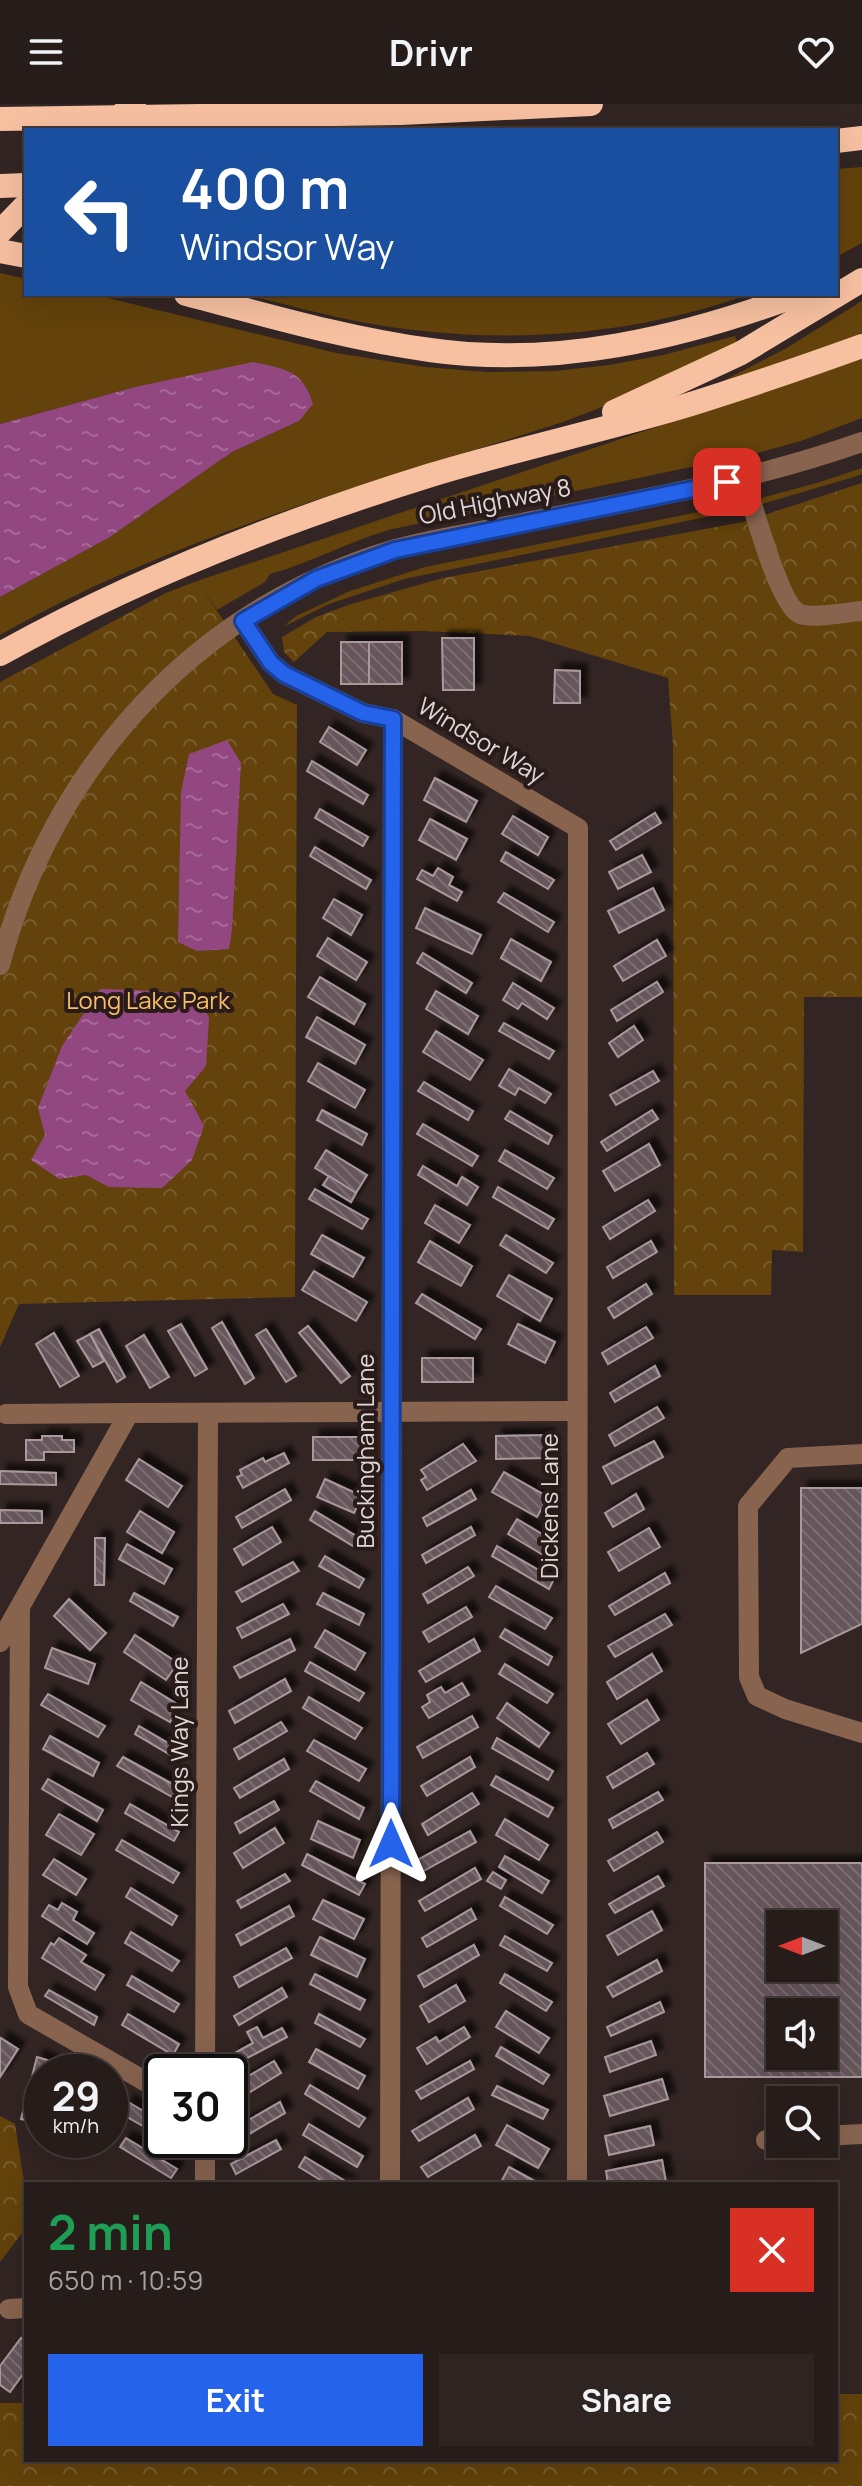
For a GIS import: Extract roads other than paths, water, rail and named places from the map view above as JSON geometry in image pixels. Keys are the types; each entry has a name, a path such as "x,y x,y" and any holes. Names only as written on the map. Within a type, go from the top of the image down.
{"highway":[{"path":"32,104 120,117"},
{"path":"0,119 401,113 591,104"},
{"path":"838,141 862,138"},
{"path":"0,186 24,185"},
{"path":"0,232 24,207"},
{"path":"0,251 24,256"},
{"path":"838,277 862,266"},
{"path":"838,294 862,280"},
{"path":"194,296 431,351 515,355 575,351 634,342 707,325 794,296"},
{"path":"0,654 121,593 224,548 320,512 549,438 672,387 741,353 835,296"},
{"path":"457,468 690,404 862,346"}],"street":[{"name":"Old Highway 8","path":"0,965 8,909 83,776 139,706 180,667 243,621 316,579 395,550 744,478 862,442"},
{"path":"744,478 781,590 792,609 801,615 862,611"},
{"name":"Windsor Way","path":"243,621 271,663 284,674 363,713 393,719 578,828"},
{"name":"Buckingham Lane","path":"390,2182 393,719"},
{"name":"Dickens Lane","path":"577,2182 578,828"},
{"path":"6,1414 576,1411"},
{"path":"0,1642 129,1413"},
{"name":"Kings Way Lane","path":"205,2054 208,1413"},
{"path":"862,1454 788,1458 748,1506 749,1677 757,1696 785,1709 862,1733"},
{"path":"20,1607 9,1886 18,1987 28,2014 144,2081"},
{"path":"838,2135 862,2134"},
{"path":"205,2158 205,2182"}],"water":[{"path":"253,362 283,369 304,384 313,404 299,421 232,452 110,537 0,597 0,424 135,387"},
{"path":"227,740 241,763 232,930 229,949 197,951 178,942 181,792 189,754"},
{"path":"100,989 196,992 209,1018 206,1066 185,1091 204,1126 192,1160 162,1188 109,1187 86,1175 59,1179 31,1160 45,1135 38,1108 62,1046"}],"park label":[{"name":"Long Lake Park","path":"148,1001"}]}
